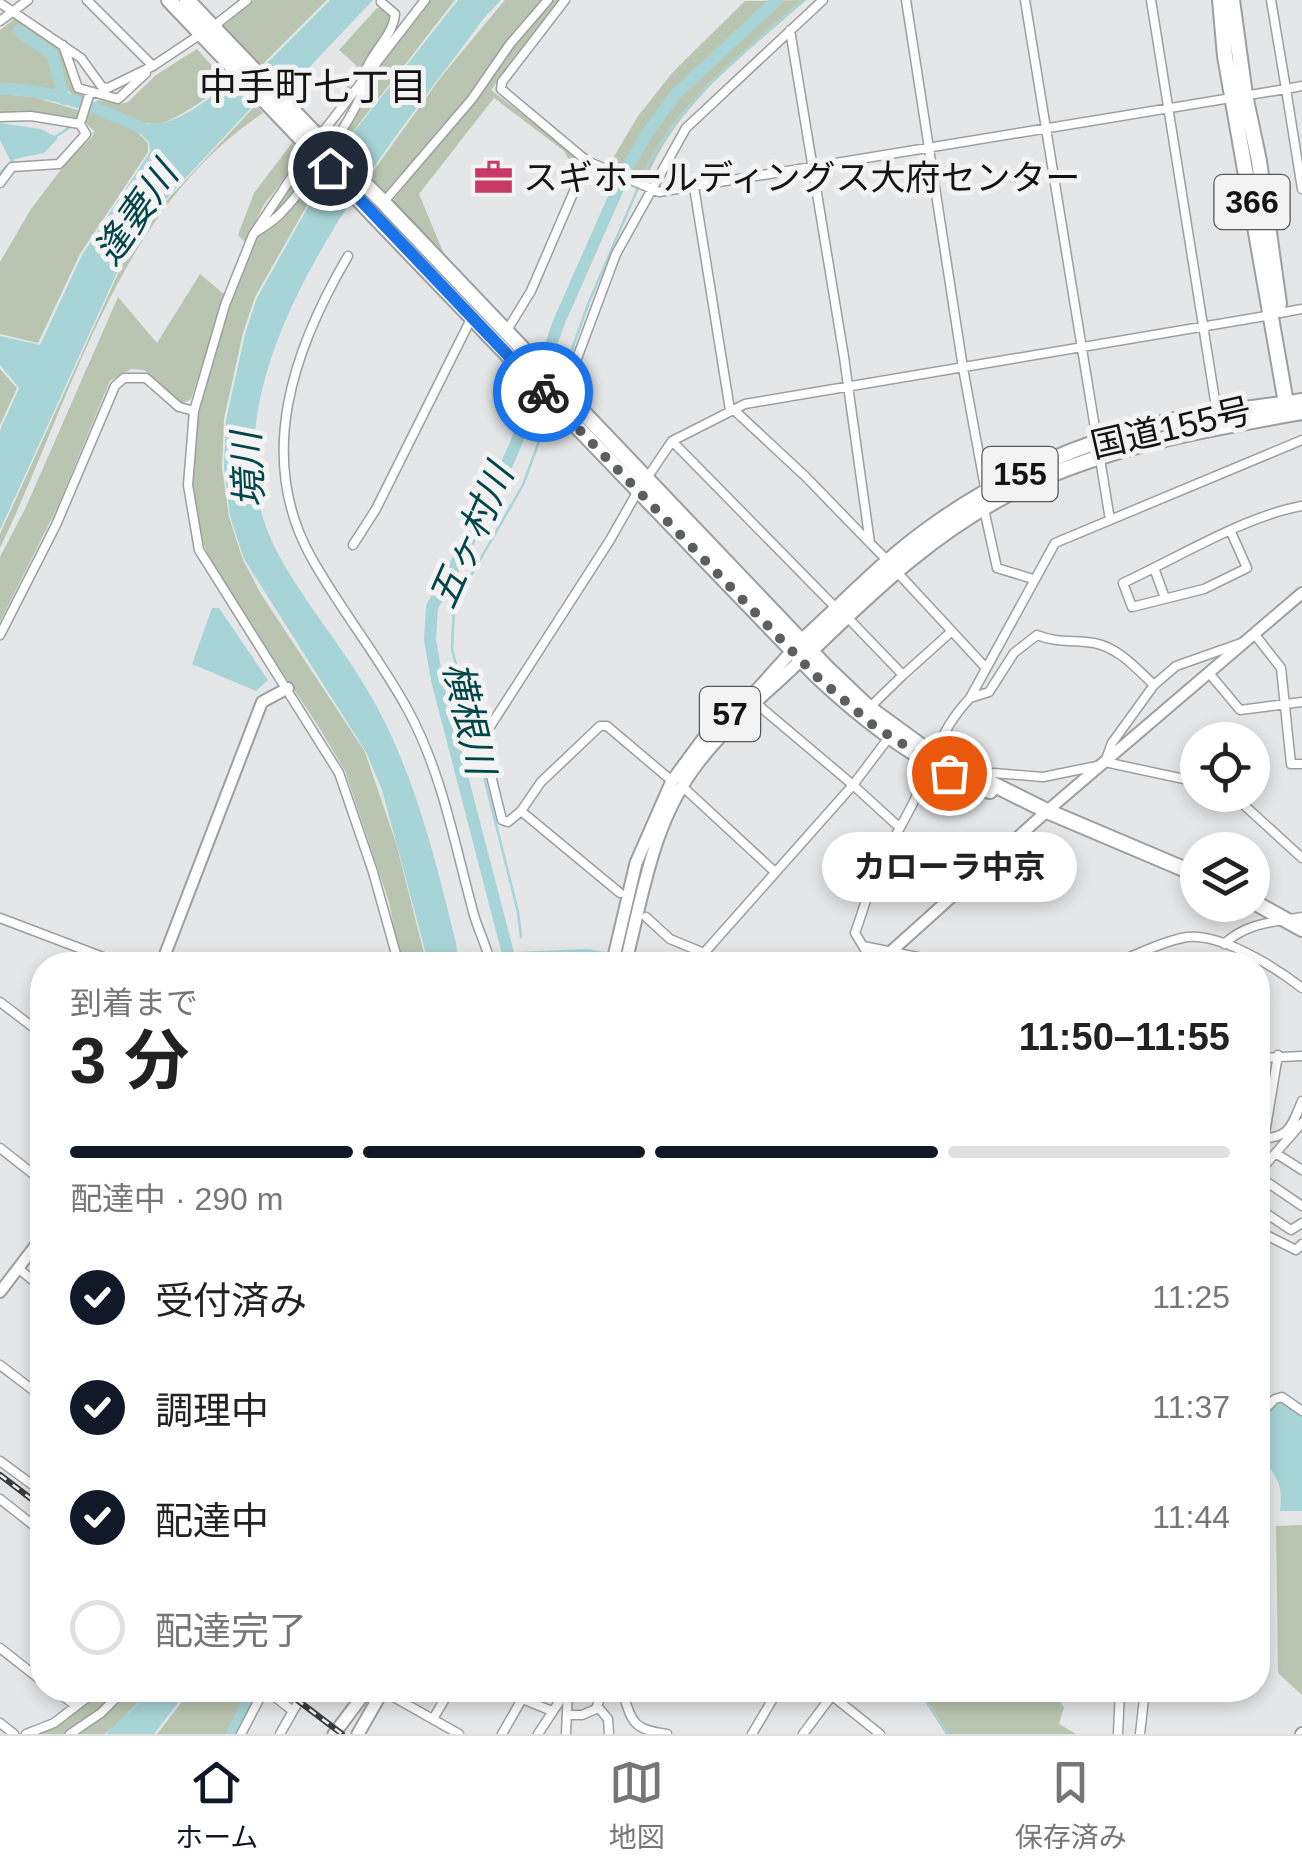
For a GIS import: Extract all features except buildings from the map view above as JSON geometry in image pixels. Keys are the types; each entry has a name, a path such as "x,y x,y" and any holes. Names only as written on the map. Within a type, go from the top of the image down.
{"highway":[{"path":"168,0 315,143 378,219 472,316 535,362 636,492 892,733"},
{"path":"186,0 208,35"},
{"name":"366","path":"1220,0 1225,56 1259,161 1276,314 1295,406"},
{"name":"366","path":"1232,0 1240,96"},
{"path":"315,143 384,197 501,337 529,377 563,399 646,479 861,717 970,784 1047,811 1180,867"},
{"name":"国道155号","path":"802,650 930,528 985,501 1014,477 1163,423 1217,412 1295,406"},
{"name":"国道155号","path":"1098,449 1295,406"},
{"path":"930,758 1047,811"},
{"path":"1270,908 1294,918 1302,929"}],"main road":[{"name":"57","path":"629,952 649,862 677,784 757,704 802,650"},
{"name":"57","path":"614,952 636,863 704,739 802,650"},
{"path":"334,1734 358,1702"},
{"path":"358,1734 376,1702"}],"street":[{"path":"0,21 28,0"},
{"path":"87,0 153,66"},
{"path":"0,3 81,58 102,87 108,88 208,35 246,0"},
{"path":"395,952 373,872 339,772 199,550 188,485 194,411 225,305 253,235 315,143 424,0"},
{"path":"384,197 472,100 510,44 548,0"},
{"path":"565,0 502,82 501,89 588,161 659,192 1302,86"},
{"path":"563,399 616,254 686,128 823,0"},
{"path":"906,0 997,568 1034,579"},
{"path":"1025,0 1110,520"},
{"path":"1151,0 1217,412"},
{"path":"1282,0 1271,1 1302,190"},
{"path":"362,80 372,56 394,25 395,14 381,2"},
{"path":"790,30 870,543"},
{"path":"62,44 74,84 90,92 118,98 153,66"},
{"path":"253,235 282,212 314,169 367,90 370,70"},
{"path":"80,124 90,92"},
{"path":"0,116 31,116 80,124 86,131 59,164 12,167 0,183"},
{"path":"501,337 531,291 588,161"},
{"path":"694,187 731,410 806,476 986,668"},
{"path":"348,256 329,288 297,363 281,452 285,488 307,550 374,651 429,752 475,918 488,952"},
{"path":"775,872 607,726 600,726 541,782 521,811 508,822 502,820 482,738 672,441 745,404 1302,309"},
{"path":"353,545 376,509 472,316"},
{"path":"0,635 56,524 115,386 124,378 146,378 180,407 194,411"},
{"path":"866,952 855,933 878,870 915,799 930,758 954,714 970,698 1055,543 1302,440"},
{"path":"672,441 903,675"},
{"path":"1232,532 1246,568 1204,589 1132,607 1124,583 1276,511 1302,506"},
{"path":"1154,568 1164,598"},
{"path":"889,952 1302,593"},
{"path":"869,708 952,631"},
{"path":"970,698 988,692 1014,653 1038,636 1098,644 1126,658 1154,685"},
{"path":"1103,764 1112,744 1154,685 1176,666 1240,640 1252,639"},
{"path":"1252,639 1280,668 1291,764 1302,764"},
{"path":"1209,673 1240,710 1302,702"},
{"path":"167,952 262,702 288,688"},
{"path":"1147,696 1161,714"},
{"path":"757,704 900,827"},
{"path":"705,952 852,785 892,733"},
{"path":"988,781 993,773 1042,776 1103,764 1180,779"},
{"path":"521,811 620,893"},
{"path":"1252,812 1302,858"},
{"path":"646,917 670,939 702,952"},
{"path":"0,918 90,952"},
{"path":"1224,944 1238,932 1294,918"},
{"path":"1145,952 1186,937 1206,937 1243,952"},
{"path":"863,946 903,952"},
{"path":"1270,968 1302,988"},
{"path":"0,1002 30,1025"},
{"path":"1270,1100 1278,1055"},
{"path":"1270,1056 1302,1056"},
{"path":"1270,1138 1281,1136 1292,1127 1302,1101"},
{"path":"1270,1162 1300,1130"},
{"path":"0,1148 30,1172"},
{"path":"1277,1154 1302,1170"},
{"path":"1270,1183 1302,1206"},
{"path":"1270,1216 1292,1230 1302,1223"},
{"path":"1270,1236 1300,1249"},
{"path":"0,1292 30,1254"},
{"path":"19,1269 30,1278"},
{"path":"0,1365 30,1388"},
{"path":"1270,1404 1282,1397 1302,1411"},
{"path":"0,1461 30,1483"},
{"path":"0,1499 30,1523"},
{"path":"0,1648 30,1671"},
{"path":"71,1702 76,1706"},
{"path":"26,1734 54,1723 81,1702"},
{"path":"70,1734 112,1702"},
{"path":"240,1734 258,1702"},
{"path":"281,1702 293,1711"},
{"path":"280,1734 299,1702"},
{"path":"404,1702 459,1734"},
{"path":"433,1719 443,1702"},
{"path":"502,1734 520,1702"},
{"path":"530,1702 552,1711"},
{"path":"538,1734 559,1702"},
{"path":"566,1734 568,1702"},
{"path":"568,1714 582,1715 600,1702"},
{"path":"626,1702 638,1728 667,1734"},
{"path":"752,1734 771,1702"},
{"path":"803,1734 824,1702"},
{"path":"843,1702 880,1734"},
{"path":"1118,1734 1119,1702"},
{"path":"1140,1734 1144,1702"},
{"path":"598,1707 608,1718 608,1734"},
{"path":"0,1723 14,1734"}],"green space":[{"path":"254,0 327,0 261,66 223,26"},
{"path":"428,0 455,0 341,147 336,141 377,78 374,68"},
{"path":"505,0 546,0 429,149 398,177 386,194 369,177 441,77"},
{"path":"550,0 560,0 491,90 574,154 576,167 564,151 494,98 419,194 446,259 392,202"},
{"path":"806,0 694,103 659,152 646,180 610,163 638,116 673,72 745,1"},
{"path":"377,8 392,16 391,25 353,79 347,96 342,94 356,65 339,50"},
{"path":"17,17 56,45 66,62 73,89 86,94 84,100 69,91 61,63 52,49 19,26 15,32 41,51 51,64 61,94 34,86 0,84 0,30"},
{"path":"197,49 228,84 182,114 148,124 93,106 98,100 128,102 156,75"},
{"path":"0,94 34,97 81,111 78,119 0,115"},
{"path":"256,105 263,113 212,154 170,201 134,254 77,370 0,548 0,534 128,252 152,216"},
{"path":"89,112 131,126 148,143 148,152 80,254 38,343 0,334 0,262 31,209 69,159 92,137 94,131 86,123"},
{"path":"292,143 303,154 263,206 245,242 238,235 254,193"},
{"path":"306,159 314,166 280,210 264,222"},
{"path":"317,171 323,177 255,297 243,333 224,419 222,468 229,517 243,560 261,594 365,752 396,843 424,952 399,952 389,902 345,771 221,581 197,519 193,457 197,426 236,283 257,238 298,198"},
{"path":"200,274 225,295 191,399 182,404 144,370 131,369 110,381 58,506 0,622 0,557 26,507 118,297 157,343"},
{"path":"0,369 17,388 0,425"},
{"path":"1302,1525 1302,1695 1278,1673 1276,1526"},
{"path":"86,1702 138,1702 104,1734 31,1734 54,1725"},
{"path":"182,1702 243,1702 229,1734 157,1734"},
{"path":"928,1702 1060,1702 1064,1707 1059,1724 1076,1734 948,1734"}],"water":[{"path":"330,0 373,0 287,91 263,67"},
{"name":"境川","path":"458,0 501,0 399,132 311,268 278,339 258,411 255,481 275,548 365,687 391,735 424,823 457,952 426,952 382,790 366,752 244,559 230,516 224,468 226,420 245,334 257,298 341,148"},
{"name":"逢妻川","path":"232,82 254,105 151,215 127,251 0,530 0,430 19,388 0,365 0,336 40,345 82,255 150,152 149,142 134,128 138,123 176,118"},
{"path":"0,123 41,129 58,138 44,153 10,160 0,140"},
{"path":"212,608 219,608 268,680 256,691 192,664"},
{"path":"1283,1403 1302,1414 1302,1511 1280,1511 1281,1493 1270,1469 1270,1411"},
{"path":"139,1702 179,1702 154,1734 106,1734"}],"waterway":[{"name":"五ヶ村川","path":"508,952 437,680 430,640 432,607 486,510 515,446 559,322 627,168 676,94 777,0"},
{"name":"横根川","path":"641,180 672,127 691,104 803,0"},
{"path":"19,31 52,54 64,99"},
{"path":"0,89 39,92 77,102 150,132"},
{"path":"55,137 73,125"},
{"path":"0,173 13,160"},
{"name":"横根川","path":"561,380 589,302 638,188"},
{"name":"横根川","path":"521,937 452,649 454,605 523,485 552,406"},
{"name":"五ヶ村川","path":"232,1734 248,1702"},
{"path":"927,1702 947,1734"}],"railway":[{"path":"0,1475 30,1498"},
{"path":"300,1702 342,1734"}],"way so far":[{"path":"543,392 816,676 889,738 949,773"}],"place":[{"name":"スギホールディングス大府センター","path":"493,178"},
{"name":"カローラ中京","path":"949,773"}],"district":[{"name":"中手町七丁目","path":"313,87"}],"route":[{"path":"330,168 543,392"}]}
